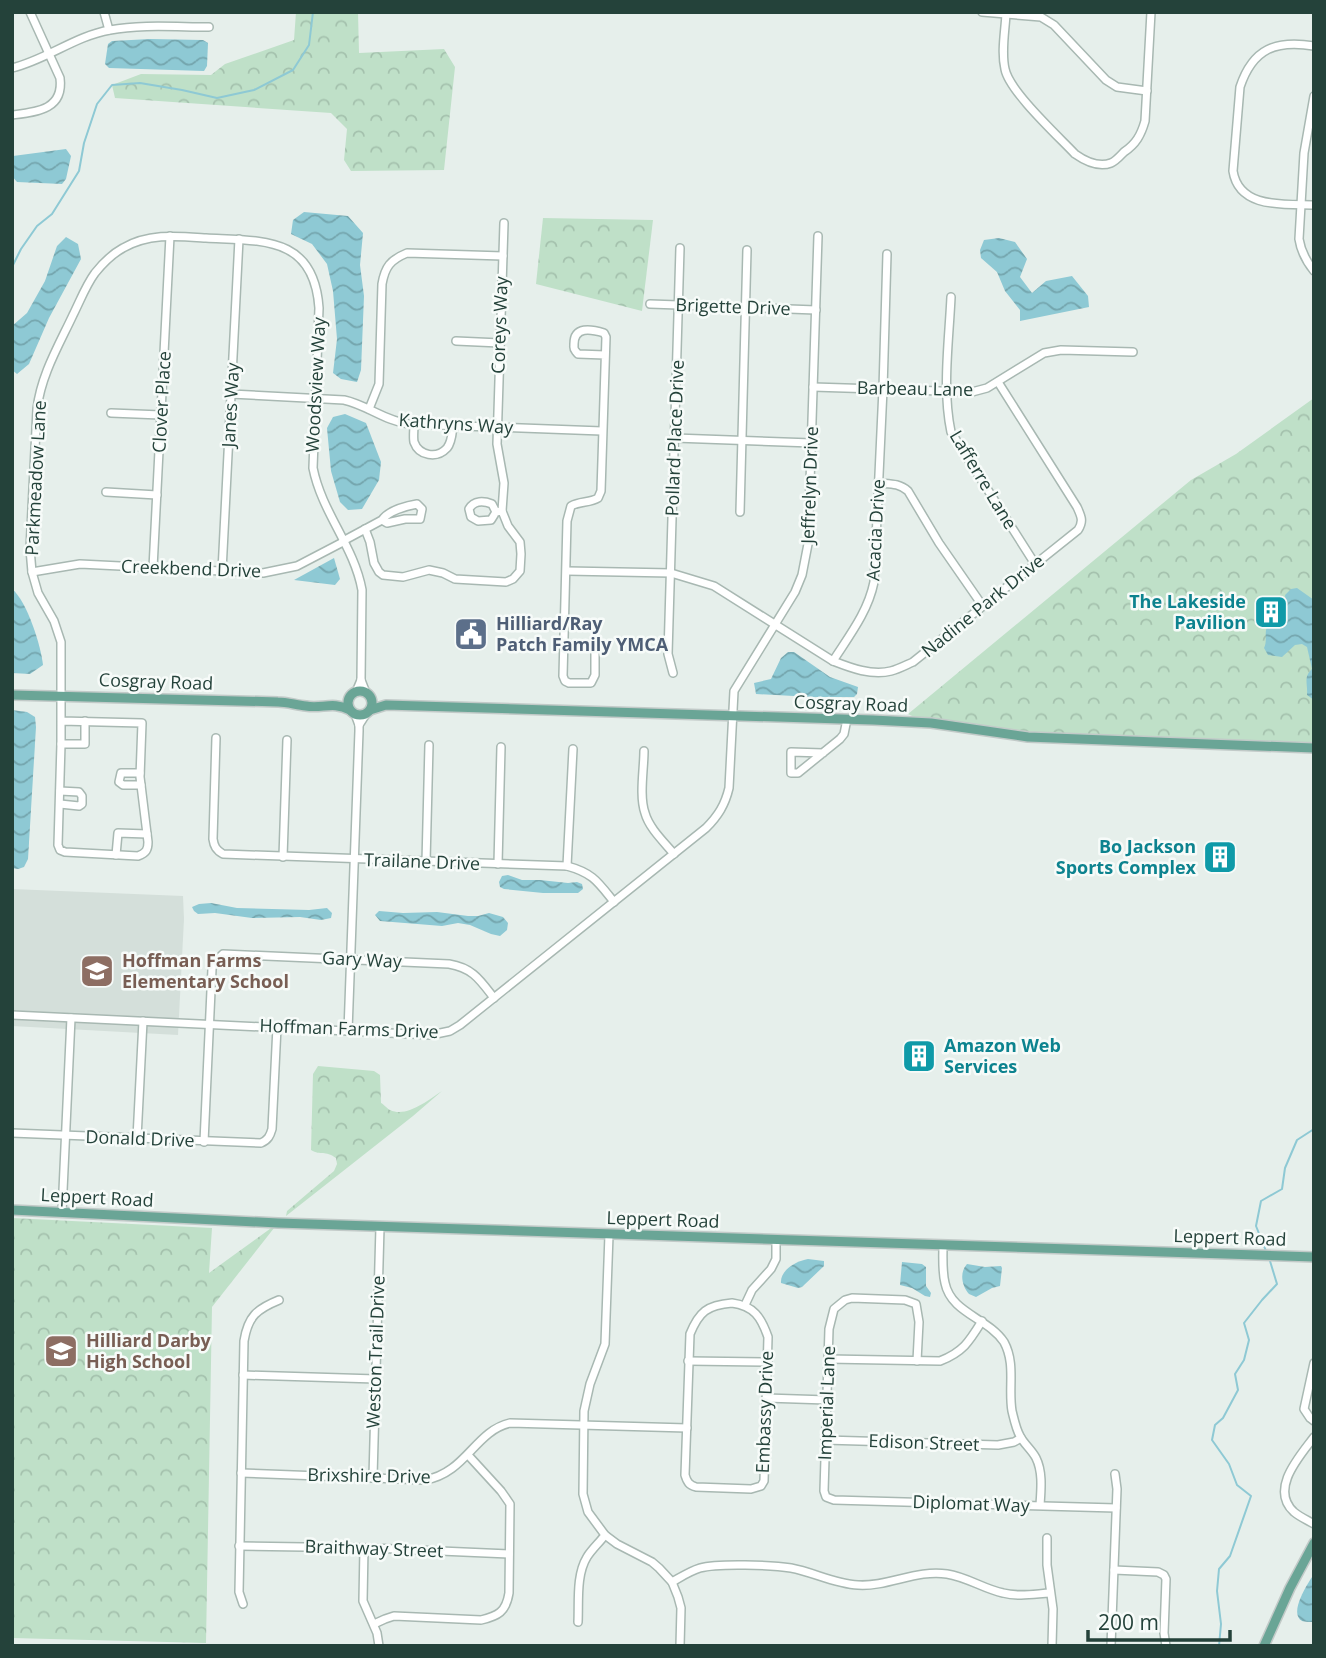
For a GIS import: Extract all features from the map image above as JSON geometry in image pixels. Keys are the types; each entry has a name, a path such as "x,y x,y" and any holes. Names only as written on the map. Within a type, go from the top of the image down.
{"main road":[{"name":"Cosgray Road","path":"299,704 305,701 345,699 353,694"},
{"path":"353,694 369,696 372,704 368,712 360,715 353,712 348,704 353,694"},
{"name":"Cosgray Road","path":"12,695 335,705 353,712"},
{"name":"Cosgray Road","path":"369,696 386,705"},
{"name":"Cosgray Road","path":"368,712 386,705 847,719 931,723 1028,737 1314,748"},
{"name":"Leppert Road","path":"12,1210 380,1227 1314,1257"},
{"path":"1264,1646 1314,1543"}],"street":[{"path":"12,115 40,110 53,104 61,89 60,78 30,12"},
{"path":"104,12 109,30"},
{"path":"982,12 1041,17 1054,25 1106,80 1117,87 1147,91"},
{"path":"1006,14 1003,58 1005,73 1013,88 1075,154 1086,162 1098,164 1111,163 1133,146 1142,134 1151,12"},
{"path":"12,68 109,30 135,27 209,27"},
{"path":"1314,46 1285,44 1266,50 1253,60 1240,87 1233,171 1234,179 1242,192 1252,199 1261,202 1314,205"},
{"path":"1314,96 1304,153 1299,239 1306,261 1314,271"},
{"name":"Coreys Way","path":"365,529 374,563 383,575 403,578 429,569 455,579 506,582 520,572 520,542 499,512 504,483 496,444 496,428 504,223"},
{"name":"Parkmeadow Lane","path":"116,855 65,852 60,850 58,845 61,642 54,621 38,593 32,572 30,549 39,396 48,367 88,285 103,263 122,248 149,238 170,236 258,240 277,244 295,254"},
{"name":"Clover Place","path":"153,568 170,236"},
{"name":"Jeffrelyn Drive","path":"732,716 734,691 739,680 794,592 806,560 818,236"},
{"name":"Janes Way","path":"222,571 239,239"},
{"name":"Pollard Place Drive","path":"673,673 668,654 680,248"},
{"path":"740,512 747,250"},
{"path":"369,409 379,384 382,284 388,266 407,253 502,256"},
{"name":"Woodsview Way","path":"295,254 309,268 317,290 319,308 313,468 316,486 357,571 362,590 361,680 369,696"},
{"name":"Acacia Drive","path":"833,661 860,618 872,591 875,574 887,254"},
{"name":"Lafferre Lane","path":"951,297 947,391 951,432 1035,564"},
{"name":"Brigette Drive","path":"650,304 816,310"},
{"path":"565,645 587,646 596,650 595,675 591,683 569,683 563,676 569,511 571,506 594,501 600,495 606,337 604,333 576,333 574,349 578,354 605,355"},
{"path":"456,341 500,343"},
{"name":"Barbeau Lane","path":"813,387 972,392 987,388 1044,353 1052,351 1133,352"},
{"name":"Nadine Park Drive","path":"567,570 671,573 714,586 833,661 874,673 891,672 913,662 1078,530 1082,524 1077,507 998,382"},
{"name":"Kathryns Way","path":"231,394 344,400 359,404 394,422 414,424 602,431"},
{"path":"111,413 161,415"},
{"path":"414,424 415,444 422,453 431,455 439,454 448,447 453,426"},
{"path":"675,438 812,443"},
{"path":"878,483 895,484 908,491 982,606"},
{"path":"106,492 157,495"},
{"name":"Creekbend Drive","path":"32,572 80,564 263,573 297,566 385,516 414,504 422,509 420,519 417,520 405,519 387,523 382,520"},
{"name":"Woodsview Way","path":"353,694 361,680"},
{"path":"348,1031 359,725 353,712"},
{"path":"359,725 368,712"},
{"name":"Hoffman Farms Drive","path":"12,1014 431,1035 450,1031 717,817 725,803 730,780 732,716"},
{"path":"823,753 791,752 791,773 798,773 823,753 840,739 844,734 847,719"},
{"path":"61,721 142,723 140,773 147,834 148,848 144,854 138,856 116,855 118,833 147,834"},
{"path":"61,744 85,744 85,721"},
{"name":"Trailane Drive","path":"216,738 213,839 218,851 228,856 567,866 583,871 598,883 614,902"},
{"path":"284,857 287,740"},
{"path":"426,862 429,745"},
{"path":"498,864 501,747"},
{"path":"567,866 573,749"},
{"path":"644,751 644,812 674,854"},
{"path":"140,773 121,773 119,782 123,785 141,785"},
{"path":"60,791 79,792 82,804 60,804"},
{"name":"Gary Way","path":"210,1024 212,969 223,954 459,966 471,971 494,998"},
{"path":"62,1212 71,1018"},
{"path":"137,1138 143,1021"},
{"path":"204,1142 210,1024"},
{"name":"Donald Drive","path":"12,1133 255,1144 266,1140 272,1129 277,1027"},
{"name":"Weston Trail Drive","path":"373,1478 380,1227"},
{"path":"609,1234 605,1344 586,1397 583,1494 588,1512 605,1535 652,1562 672,1582 681,1608 680,1646"},
{"path":"687,1427 690,1334 696,1320 705,1310 718,1304 745,1305 752,1290 771,1269 776,1259 776,1240"},
{"path":"943,1245 945,1284 950,1296 958,1306 999,1335 1008,1351 1011,1363 1010,1397 1021,1438 1037,1459 1041,1482 1040,1506"},
{"name":"Imperial Lane","path":"826,1497 824,1491 829,1329 834,1309 852,1298 905,1300 916,1304 919,1321 916,1361"},
{"path":"243,1604 239,1592 239,1546 244,1341 252,1318 262,1307 279,1300"},
{"name":"Embassy Drive","path":"687,1427 685,1475 690,1485 751,1489 761,1486 764,1474 768,1337 763,1323 745,1305"},
{"path":"828,1359 940,1361 964,1348 982,1321"},
{"path":"688,1361 768,1362"},
{"path":"1314,1363 1304,1409 1314,1422"},
{"path":"243,1375 376,1379"},
{"path":"766,1398 827,1400"},
{"name":"Brixshire Drive","path":"241,1473 425,1480 438,1478 453,1469 488,1434 504,1424 687,1427"},
{"path":"1314,1437 1292,1466 1285,1492 1292,1510 1314,1524"},
{"name":"Edison Street","path":"825,1440 998,1445 1014,1443 1021,1438"},
{"path":"374,1624 394,1616 481,1620 493,1617 503,1610 509,1593 510,1504 468,1455"},
{"path":"1111,1646 1117,1489 1115,1474"},
{"name":"Diplomat Way","path":"826,1497 834,1500 1116,1508"},
{"path":"578,1622 582,1567 605,1535"},
{"path":"1047,1538 1047,1565 1053,1609 1052,1646"},
{"name":"Braithway Street","path":"239,1546 509,1554"},
{"path":"364,1548 363,1601 374,1624 379,1646"},
{"path":"672,1582 701,1567 718,1565 790,1568 842,1583 859,1585 930,1573 947,1574 1002,1593 1020,1596 1050,1592"},
{"path":"1114,1570 1158,1572 1164,1575 1166,1646"}],"shaded area":[{"name":"Hoffman Farms Elementary School","path":"12,889 183,896 178,1035 12,1026"}],"green space":[{"path":"296,12 358,12 359,53 444,49 455,67 444,170 351,171 344,160 347,129 331,113 115,98 112,85 141,74 211,75 225,64 294,40"},
{"path":"543,218 653,220 642,311 536,284"},
{"path":"1314,398 1314,748 1028,737 924,722 908,714 1191,480 1236,454"},
{"path":"318,1066 374,1071 380,1075 381,1103 389,1110 397,1112 417,1107 442,1091 286,1216 287,1211 334,1171 337,1164 336,1158 311,1150 313,1074"},
{"path":"12,1218 212,1228 209,1273 278,1223 212,1307 206,1643 12,1638"}],"water":[{"path":"203,40 208,43 207,66 204,71 109,68 105,64 108,44 112,41"},
{"path":"66,149 71,156 66,179 62,184 17,182 12,176 13,156"},
{"path":"304,212 348,216 363,233 360,265 364,296 361,370 357,382 341,379 333,373 337,339 333,291 327,264 312,244 291,234 293,220"},
{"path":"66,237 78,244 81,259 49,318 29,364 17,374 12,370 12,326 27,313 45,281 57,246"},
{"path":"999,238 1015,242 1027,259 1020,277 1032,293 1046,281 1072,276 1088,296 1089,307 1020,321 1020,310 1005,291 997,272 981,258 980,250 984,240"},
{"path":"345,414 366,423 381,462 379,480 362,509 348,510 340,502 331,471 327,428 333,417"},
{"path":"334,558 340,579 335,585 294,580"},
{"path":"1297,588 1314,600 1314,700 1307,695 1307,678 1312,669 1307,647 1302,644 1295,645 1282,657 1268,655 1264,648 1268,624 1284,608 1285,595 1291,589"},
{"path":"12,589 28,613 42,657 43,665 30,674 12,673"},
{"path":"788,652 794,652 830,677 858,687 857,694 854,697 812,697 756,694 754,683 771,679 781,658"},
{"path":"12,710 27,712 35,717 36,727 28,859 24,867 18,869 12,868"},
{"path":"508,875 522,880 577,882 582,884 583,889 578,893 543,893 504,889 499,882 502,876"},
{"path":"211,903 237,908 327,908 332,913 331,918 321,920 300,917 252,918 215,913 198,914 192,907"},
{"path":"379,911 437,912 468,916 489,913 503,917 508,923 507,930 500,936 458,923 442,926 380,921 375,915"},
{"path":"808,1259 824,1261 824,1266 802,1287 781,1283 783,1274 790,1267"},
{"path":"902,1262 922,1264 926,1267 926,1286 931,1293 930,1297 900,1285"},
{"path":"967,1264 1001,1266 1000,1286 976,1297 969,1294 962,1279"},
{"path":"1314,1574 1314,1622 1303,1621 1298,1617 1298,1605"}],"waterway":[{"path":"12,267 37,226 52,214 79,171 84,143 97,104 112,85 140,83 217,98 254,90 293,70 309,45 313,12"},
{"path":"1266,1251 1256,1226 1261,1201 1282,1189 1285,1168 1297,1140 1314,1129"},
{"path":"1219,1646 1219,1569 1230,1556 1251,1496 1237,1485 1229,1464 1212,1440 1215,1425 1223,1418 1238,1390 1235,1374 1244,1360 1249,1340 1244,1323 1277,1284 1270,1261"}],"place":[{"name":"The Lakeside Pavilion","path":"1271,612"},
{"name":"Hilliard/Ray Patch Family YMCA","path":"471,634"},
{"name":"Bo Jackson Sports Complex","path":"1220,857"},
{"name":"Hoffman Farms Elementary School","path":"97,971"},
{"name":"Amazon Web Services","path":"919,1056"},
{"name":"Hilliard Darby High School","path":"61,1351"}]}
